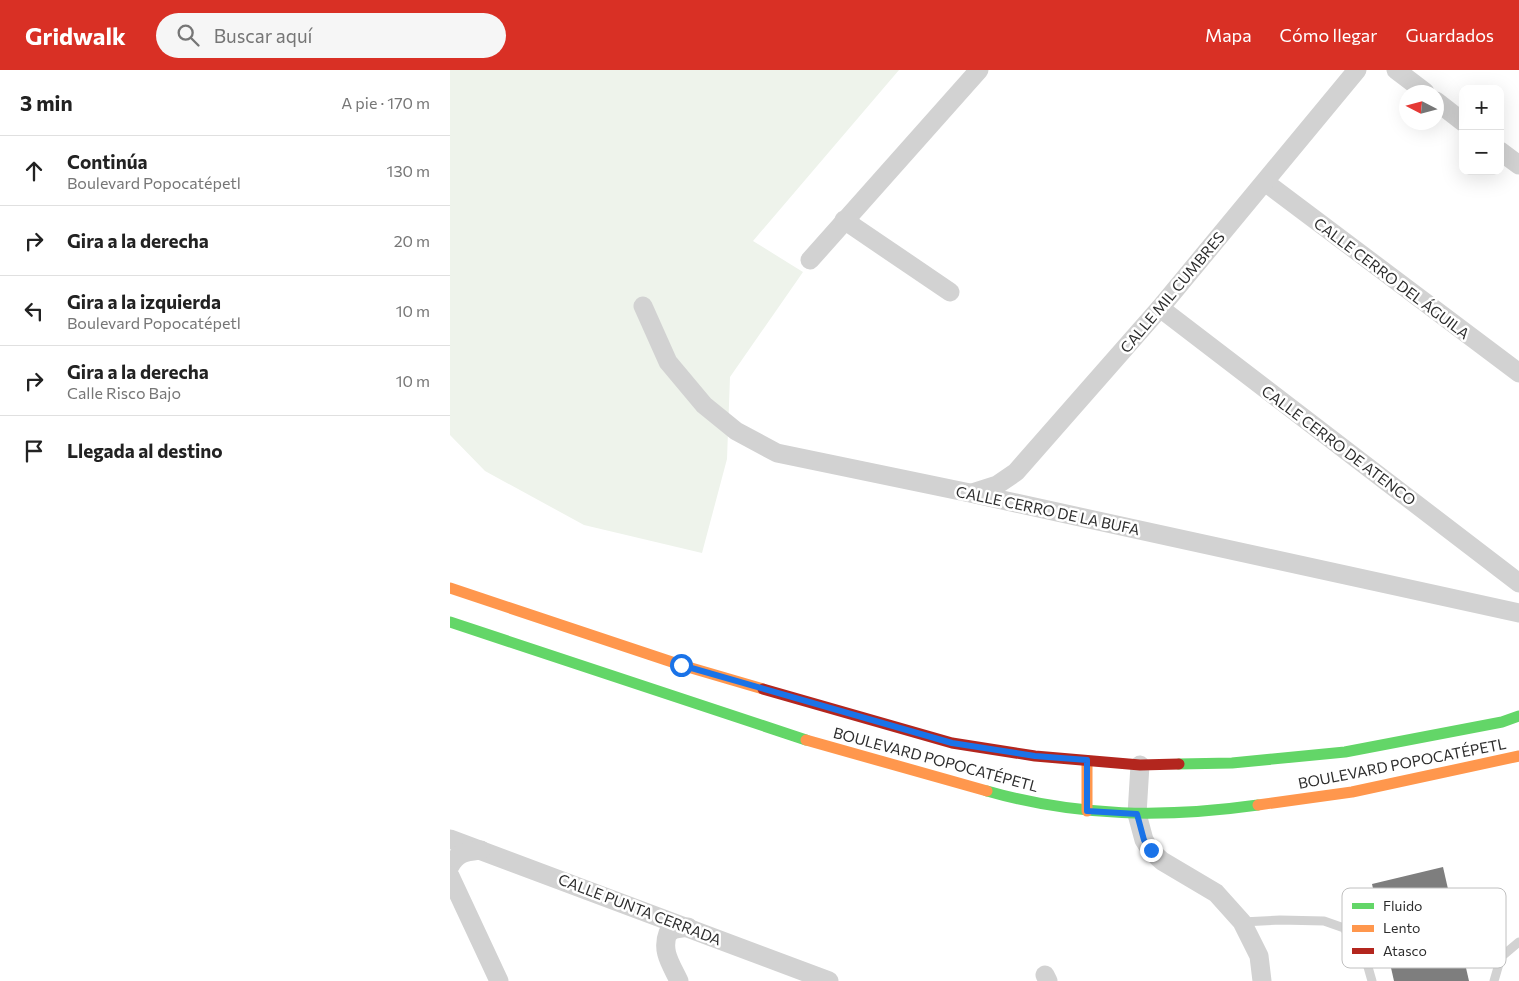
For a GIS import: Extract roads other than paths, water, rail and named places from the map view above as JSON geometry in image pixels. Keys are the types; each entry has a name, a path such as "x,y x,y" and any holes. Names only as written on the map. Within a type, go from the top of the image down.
{"street":[{"path":"810,260 979,70"},
{"name":"CALLE MIL CUMBRES","path":"970,493 997,485 1016,472 1160,308 1356,70"},
{"path":"1396,70 1416,85"},
{"path":"1444,107 1459,119"},
{"path":"1504,154 1519,165"},
{"name":"CALLE CERRO DEL ÁGUILA","path":"1265,182 1519,373"},
{"path":"844,220 950,292"},
{"name":"CALLE CERRO DE LA BUFA","path":"643,306 668,362 704,405 736,431 777,453 970,493 1519,613"},
{"name":"CALLE CERRO DE ATENCO","path":"1160,308 1519,583"},
{"name":"BOULEVARD POPOCATÉPETL","path":"450,588 681,665 952,743 1035,756 1140,765 1232,763 1345,752 1502,722 1519,716"},
{"name":"BOULEVARD POPOCATÉPETL","path":"450,622 786,734 1008,797 1087,811 1137,814 1220,810 1352,792 1519,756"},
{"path":"1087,760 1087,811"},
{"path":"1140,765 1137,814 1144,840 1162,861 1216,893 1242,922 1260,956 1262,981"},
{"name":"CALLE PUNTA CERRADA","path":"450,839 829,981"},
{"path":"450,866 454,858 465,852 481,850"},
{"path":"450,876 499,981"},
{"path":"679,981 665,950 664,941 668,933 675,929 688,927"}],"lane":[{"path":"1242,922 1280,920 1324,921 1342,927"},
{"path":"1506,953 1519,942"},
{"path":"1368,968 1372,981"},
{"path":"1494,981 1498,968"}]}
